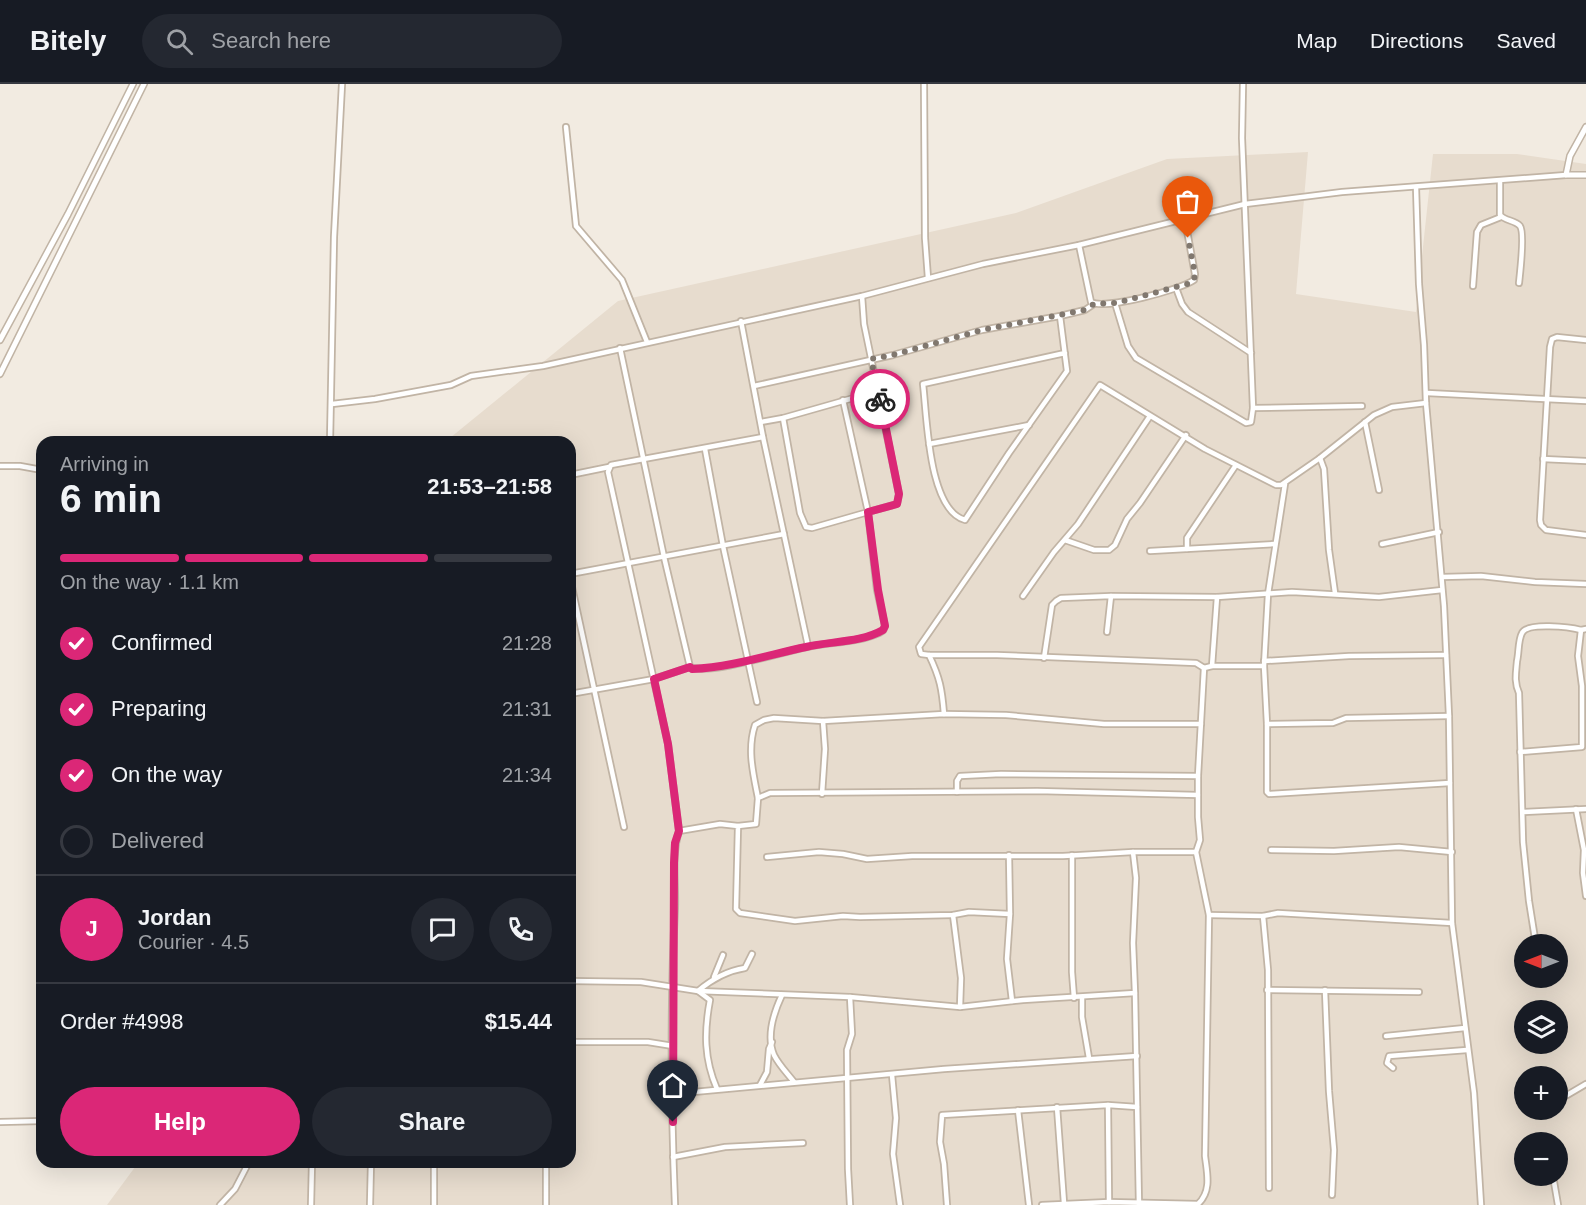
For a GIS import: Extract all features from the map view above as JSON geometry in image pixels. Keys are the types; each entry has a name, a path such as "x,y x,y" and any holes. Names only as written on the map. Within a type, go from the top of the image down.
{"street":[{"path":"0,340 68,214 133,84"},
{"path":"0,374 144,84"},
{"path":"330,436 334,237 342,84"},
{"path":"924,84 925,238 928,278"},
{"path":"1116,303 1128,346 1136,358 1246,423 1251,422 1253,408 1242,138 1243,84"},
{"path":"566,127 576,226 622,280 647,342"},
{"path":"1566,175 1570,156 1586,128"},
{"path":"332,404 446,386 471,376 543,366 862,296 983,264 1079,245 1245,204 1308,195 1586,175"},
{"path":"1500,181 1501,217"},
{"path":"1416,186 1426,403 1439,532 1449,716 1452,922 1474,1093 1481,1205"},
{"path":"1473,286 1477,232 1481,225 1501,217 1517,224 1521,229 1520,283"},
{"path":"754,386 893,355 982,330 1060,316 1085,310 1094,304 1116,303 1176,288 1194,280 1195,274 1185,220"},
{"path":"1079,245 1091,302 1094,304"},
{"path":"1176,288 1188,312 1251,353"},
{"path":"783,417 800,513 806,527 812,528 897,504 899,494 864,324 862,296"},
{"path":"1060,316 1065,353 1067,371 965,520 957,518 946,505 939,488 926,432 923,384 1065,353"},
{"path":"741,321 808,646"},
{"path":"1586,340 1552,339 1546,398 1541,525 1546,530 1586,535"},
{"path":"620,348 664,557 690,667"},
{"path":"1426,403 1392,407 1374,415 1285,484 1276,485 1205,449 1186,435 1100,385 919,647 921,654 929,655 1196,663 1204,668 1349,656 1446,655"},
{"path":"760,422 878,391"},
{"path":"1427,393 1586,401"},
{"path":"576,693 654,679 690,667 692,669 747,662 808,646 853,640 883,630 885,626 868,512 843,400"},
{"path":"1253,408 1362,406"},
{"path":"1023,596 1054,552 1078,524 1150,416"},
{"path":"1365,422 1379,490"},
{"path":"929,444 1029,425"},
{"path":"1065,540 1094,550 1109,550 1120,537 1127,519 1186,435"},
{"path":"576,474 609,468 611,465 764,437"},
{"path":"705,449 723,546 757,702"},
{"path":"1320,458 1335,593"},
{"path":"1543,459 1586,461"},
{"path":"1187,549 1187,538 1236,465"},
{"path":"0,466 36,469"},
{"path":"609,468 609,477 668,744 679,831 675,843 674,863 672,987 675,1205"},
{"path":"1285,484 1268,594 1264,663 1267,792 1269,794 1450,783"},
{"path":"1382,544 1439,532"},
{"path":"576,575 784,534"},
{"path":"1150,551 1275,544"},
{"path":"1442,577 1481,576 1535,582 1586,584"},
{"path":"1044,657 1052,605 1061,598 1217,597 1335,593 1379,597 1442,590"},
{"path":"1107,632 1111,596"},
{"path":"1212,666 1217,597"},
{"path":"576,604 624,827"},
{"path":"1520,752 1582,747 1582,686 1578,656 1583,630 1539,625 1522,633 1515,678 1519,693 1520,752 1523,812 1522,829 1534,934"},
{"path":"929,655 937,670 944,714"},
{"path":"1042,1205 1109,1202 1198,1204 1206,1193 1208,1183 1204,1156 1209,915 1196,852 1200,840 1198,776 1204,668"},
{"path":"679,831 720,824 738,826 756,824 758,798 751,737 755,725 764,720 774,718 823,721 944,714 1006,715 1104,724 1200,724"},
{"path":"1267,724 1333,723 1346,718 1449,716"},
{"path":"822,794 825,749 823,721"},
{"path":"957,792 957,782 960,776 1001,774 1198,776"},
{"path":"758,798 770,794 1037,791 1198,795"},
{"path":"1576,809 1584,850 1583,873 1586,896"},
{"path":"1523,812 1586,809"},
{"path":"738,826 736,909 740,913 795,921 843,916 953,915 969,912 1010,914"},
{"path":"1271,850 1334,851 1399,847 1452,852"},
{"path":"767,857 819,852 867,859 912,856 1196,852"},
{"path":"1133,852 1136,878 1133,943 1137,1056 1138,1204"},
{"path":"1009,855 1010,914 1007,960 1012,1001"},
{"path":"1072,855 1074,998"},
{"path":"1209,915 1263,916 1278,913 1452,922"},
{"path":"953,915 961,978 960,1007"},
{"path":"1263,916 1267,958 1269,1188"},
{"path":"711,981 732,970 745,968 752,954"},
{"path":"698,991 716,976 723,955"},
{"path":"576,981 640,982 698,991 850,998 960,1007 1012,1001 1135,993"},
{"path":"1267,990 1419,992"},
{"path":"1325,990 1334,1150 1332,1195"},
{"path":"698,991 710,1000 705,1027 709,1071 717,1089"},
{"path":"782,995 773,1017 772,1041 774,1054 794,1082"},
{"path":"1082,997 1082,1017 1089,1058"},
{"path":"850,998 852,1034 847,1050 850,1205"},
{"path":"1386,1036 1465,1028"},
{"path":"760,1085 767,1072 768,1049 772,1041"},
{"path":"576,1042 648,1042 673,1046"},
{"path":"1393,1068 1387,1063 1389,1056 1467,1050"},
{"path":"672,1094 794,1082 1137,1056"},
{"path":"892,1075 896,1118 893,1154 900,1205"},
{"path":"1568,1095 1586,1084"},
{"path":"947,1205 940,1142 942,1115 957,1116 1057,1107 1108,1105 1137,1107"},
{"path":"1108,1105 1109,1202"},
{"path":"1057,1107 1064,1203"},
{"path":"1018,1110 1029,1205"},
{"path":"0,1122 36,1121"},
{"path":"673,1157 725,1147 803,1143"},
{"path":"220,1205 235,1189 246,1168"},
{"path":"311,1205 312,1168"},
{"path":"370,1205 371,1168"},
{"path":"434,1168 434,1205"},
{"path":"546,1168 546,1205"},
{"path":"1555,1186 1558,1205"}],"shaded area":[{"path":"1308,152 1296,294 1416,312 1433,154 1517,154 1586,164 1586,1205 107,1205 134,1168 576,1168 576,436 452,436 618,301 1016,213 1167,159"}],"way so far":[{"path":"880,399 871,359 982,330 1049,316 1060,316 1085,310 1094,304 1116,303 1191,283 1195,274 1188,238"}],"route":[{"path":"673,1122 672,950 675,843 679,831 668,744 654,679 690,667 692,669 747,662 808,646 853,640 883,630 885,626 868,512 892,507 897,504 899,494 880,399"}]}
